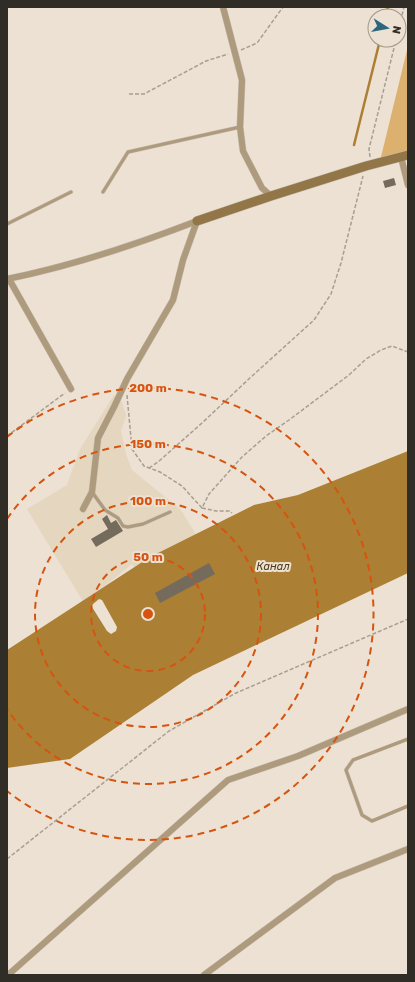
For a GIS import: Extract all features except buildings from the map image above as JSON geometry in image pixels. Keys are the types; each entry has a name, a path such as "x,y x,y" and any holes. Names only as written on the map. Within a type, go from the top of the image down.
{"street":[{"path":"223,7 242,80 240,127 243,151 262,188 271,196"},
{"path":"71,390 8,279 85,261 271,196 369,165 404,156 408,184"},
{"path":"83,510 92,492 98,438 124,385 173,300 183,260 197,221"},
{"path":"8,975 228,780 298,756 408,709"},
{"path":"204,975 335,878 408,849"}],"lane":[{"path":"103,192 128,152 240,127"},
{"path":"7,224 71,192"},
{"path":"92,492 105,510 118,518 123,526 128,527 139,525 170,512"},
{"path":"408,739 353,760 346,770 362,815 372,821 408,806"}],"path":[{"path":"129,94 144,94 206,61 257,43 283,7"},
{"path":"149,468 158,462 202,423 314,320 331,294 369,165 369,149 394,48"},
{"path":"202,508 210,494 242,457 266,436 295,416 366,359 381,350 392,346 408,352"},
{"path":"124,385 126,390 132,449 144,466 160,472 182,486 202,508 216,511 230,511 232,513"},
{"path":"7,436 71,390"},
{"path":"7,859 169,730 236,693 408,619"}],"shaded area":[{"path":"408,46 408,152 380,161"},
{"path":"114,395 122,402 126,416 121,431 126,454 132,470 181,510 219,573 159,610 132,564 84,603 27,509 67,485 80,449"}],"water":[{"name":"Канал","path":"408,451 408,573 193,675 70,759 7,768 7,650 150,557 254,505 298,495"}],"pier":[{"path":"99,599 102,600 117,627 116,631 111,634 107,631 92,607 93,604"}],"waterway":[{"path":"354,145 378,48"}]}
